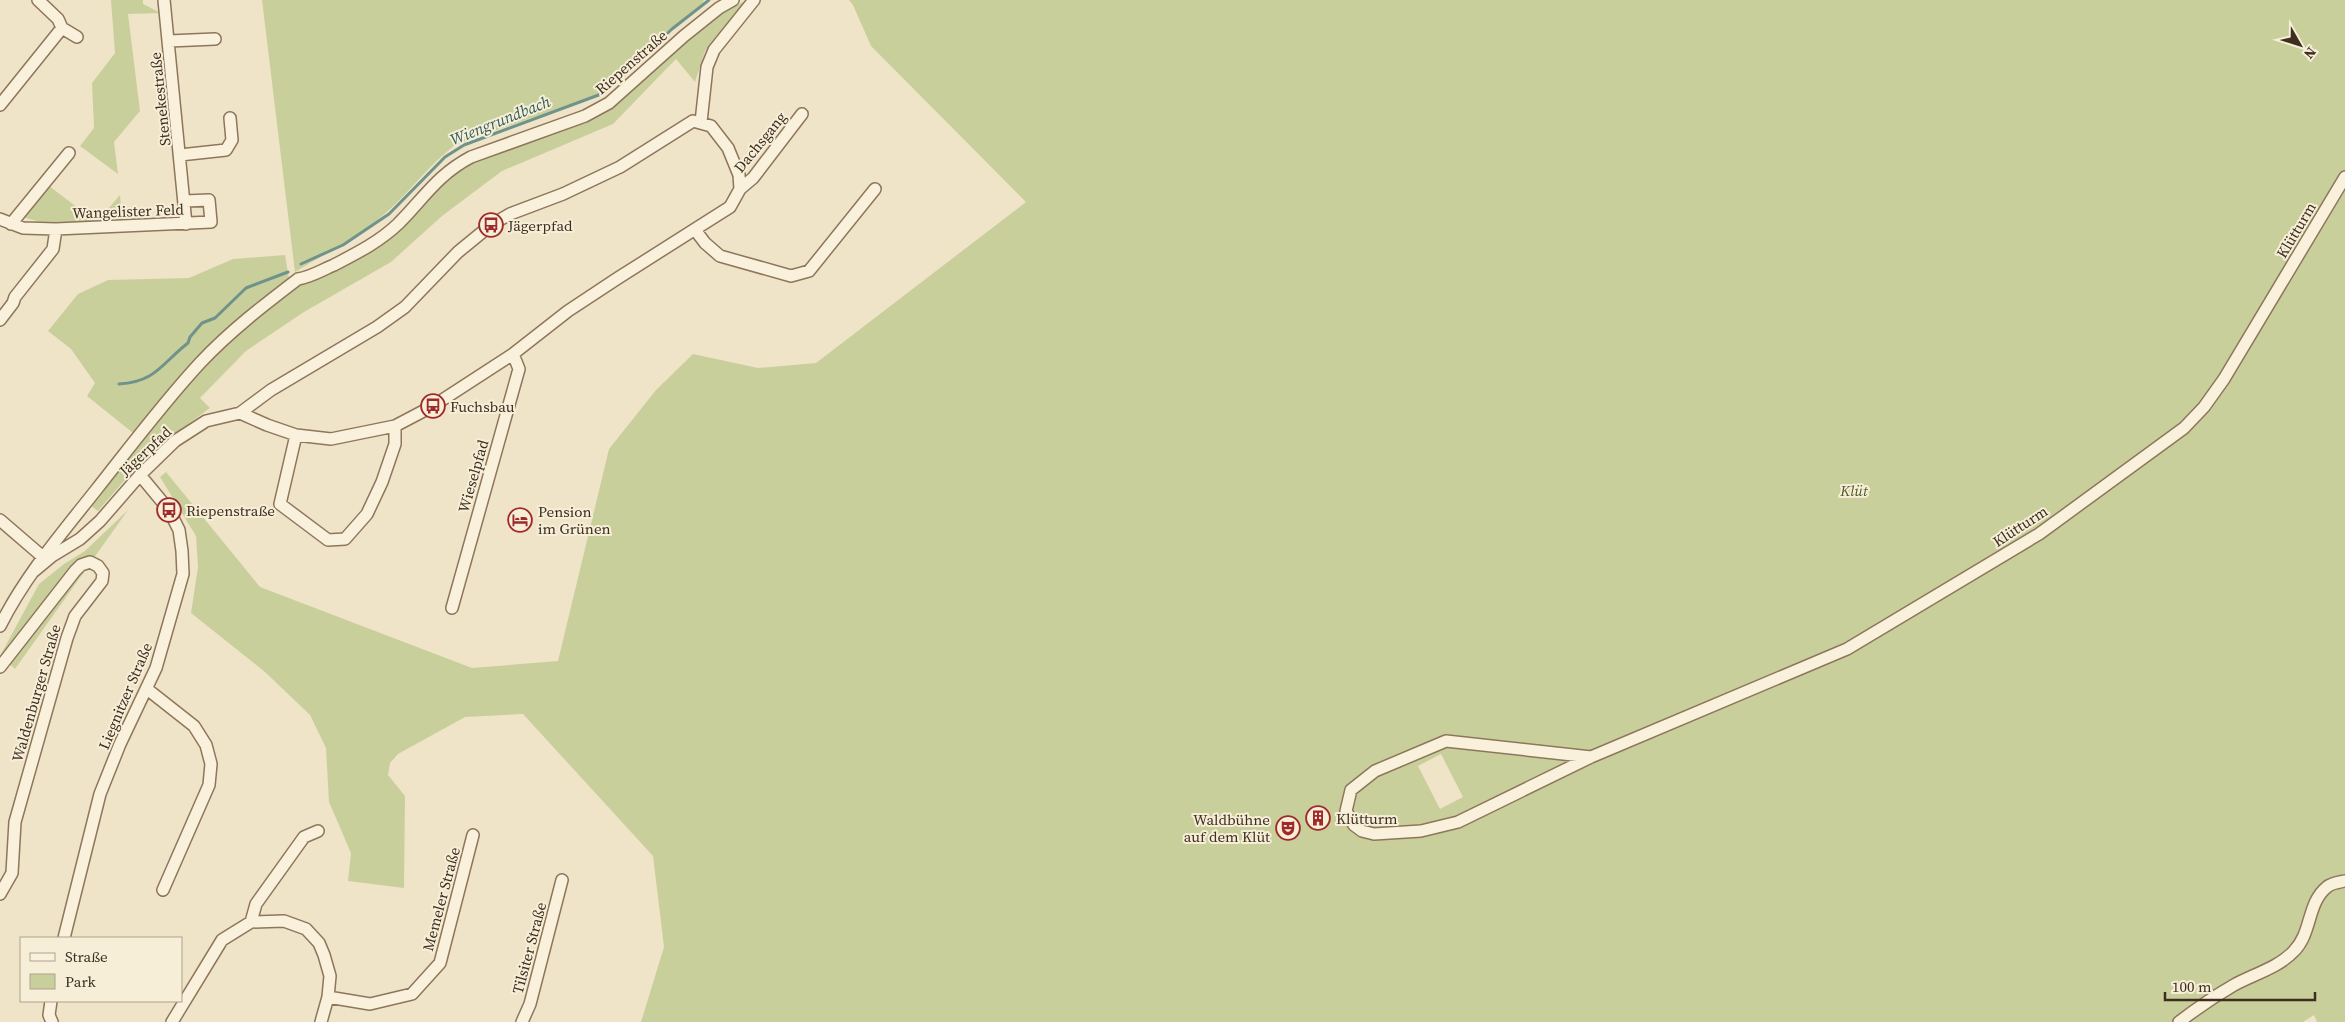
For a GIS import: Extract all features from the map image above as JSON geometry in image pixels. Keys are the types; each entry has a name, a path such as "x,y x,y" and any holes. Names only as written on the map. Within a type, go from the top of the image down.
{"street":[{"path":"38,0 58,19 62,28 76,38"},
{"name":"Stenekestraße","path":"164,0 186,224"},
{"name":"Riepenstraße","path":"0,626 11,604 43,557 201,362 239,325 298,279 307,278 363,250 382,237 399,223 440,176 454,166 471,157 586,116 609,103 684,36 719,8 733,0"},
{"path":"240,413 296,435 331,439 395,426 433,406 513,354 568,311 730,207 740,189 739,175 728,148 712,126 701,122 707,67 714,50 754,0"},
{"path":"2,100 62,28"},
{"name":"Stenekestraße","path":"169,41 215,39"},
{"name":"Dachsgang","path":"740,189 753,178 802,114"},
{"name":"Stenekestraße","path":"180,155 226,150 232,140 230,118"},
{"name":"Jägerpfad","path":"34,571 52,556 80,539 100,521 140,475 175,441 206,421 240,413 271,390 377,327 405,307 458,252 491,225 510,214 564,194 620,166 684,125 693,121 701,122"},
{"path":"11,224 69,153"},
{"name":"Klütturm","path":"1590,757 1446,741 1375,771 1351,790 1346,811 1354,825 1362,831 1374,834 1421,831 1458,822 1590,757 1847,649 2039,534 2184,428 2204,407 2224,379 2345,177"},
{"path":"696,230 705,242 720,256 791,276 809,271 875,189"},
{"name":"Wangelister Feld","path":"0,219 23,228 56,229 211,222 209,200 185,201"},
{"path":"0,320 14,303 15,297 53,249 56,229"},
{"name":"Wieselpfad","path":"452,608 520,369 513,354"},
{"path":"296,435 280,504 328,540 345,539 367,514 382,482 396,444 395,426"},
{"name":"Liegnitzer Straße","path":"64,937 100,794 120,744 156,668 183,574 179,530 169,510 140,475"},
{"path":"78,513 79,520 86,524 100,521"},
{"path":"0,520 43,557"},
{"name":"Waldenburger Straße","path":"0,667 75,571 81,565 90,562 98,566 103,573 102,581 75,616 67,638 15,822 12,873 0,894"},
{"path":"147,689 194,726 206,745 211,764 209,784 163,890"},
{"path":"251,922 256,904 304,837 318,831"},
{"name":"Memeler Straße","path":"328,997 370,1004 412,994 440,963 473,835"},
{"name":"Tilsiter Straße","path":"522,1022 530,1004 562,880"},
{"path":"2179,1022 2234,985 2280,963 2294,951 2305,936 2311,913 2318,898 2328,886 2345,881"},
{"path":"172,1022 222,940 251,922 284,921 306,929 319,943 324,955 330,976 328,997 321,1022"},
{"path":"50,1002 49,1015 52,1022"}],"green space":[{"path":"111,0 143,0 143,4 161,13 128,14 140,111 114,142 118,174 80,146 94,128 92,83 115,53"},
{"path":"262,0 704,0 703,3 673,27 602,93 455,145 437,160 397,202 367,228 295,272"},
{"path":"747,0 705,51 695,82 676,59 613,124 502,171 442,216 391,262 304,312 246,351 200,398 210,408 148,453 98,511 91,506 198,372 241,329 298,284 316,280 363,256 433,190 471,161 588,121 610,109 690,36 724,12"},
{"name":"Klüt","path":"849,0 2345,0 2345,1022 2317,1022 2314,1015 2303,1022 641,1022 664,947 653,856 523,714 465,717 398,754 390,763 388,775 405,796 404,888 348,881 351,853 329,802 326,748 310,715 265,672 191,613 198,567 196,536 160,477 166,472 260,587 472,668 558,661 609,449 656,390 693,354 758,368 816,363 1026,202 871,46","holes":["1441,754 1463,797 1440,809 1418,766"]},
{"path":"49,186 98,223 56,226 22,217"},
{"path":"120,195 122,219 109,220 108,209"},
{"path":"285,255 289,279 239,325 138,437 87,396 95,383 71,349 48,331 78,294 108,280 189,278 233,259"},
{"path":"128,510 15,669 0,656 39,584 64,564 85,551"}],"waterway":[{"name":"Wiengrundbach","path":"301,264 343,245 389,214 445,157 464,145 604,93 672,29 709,0"},
{"name":"Wiengrundbach","path":"119,384 142,380 158,370 188,343 190,337 202,323 215,318 246,288 288,272"}],"place":[{"name":"Jägerpfad","path":"491,225"},
{"name":"Fuchsbau","path":"433,406"},
{"name":"Riepenstraße","path":"169,510"},
{"name":"Pension im Grünen","path":"520,520"},
{"name":"Klütturm","path":"1318,818"},
{"name":"Waldbühne auf dem Klüt","path":"1288,828"}]}
